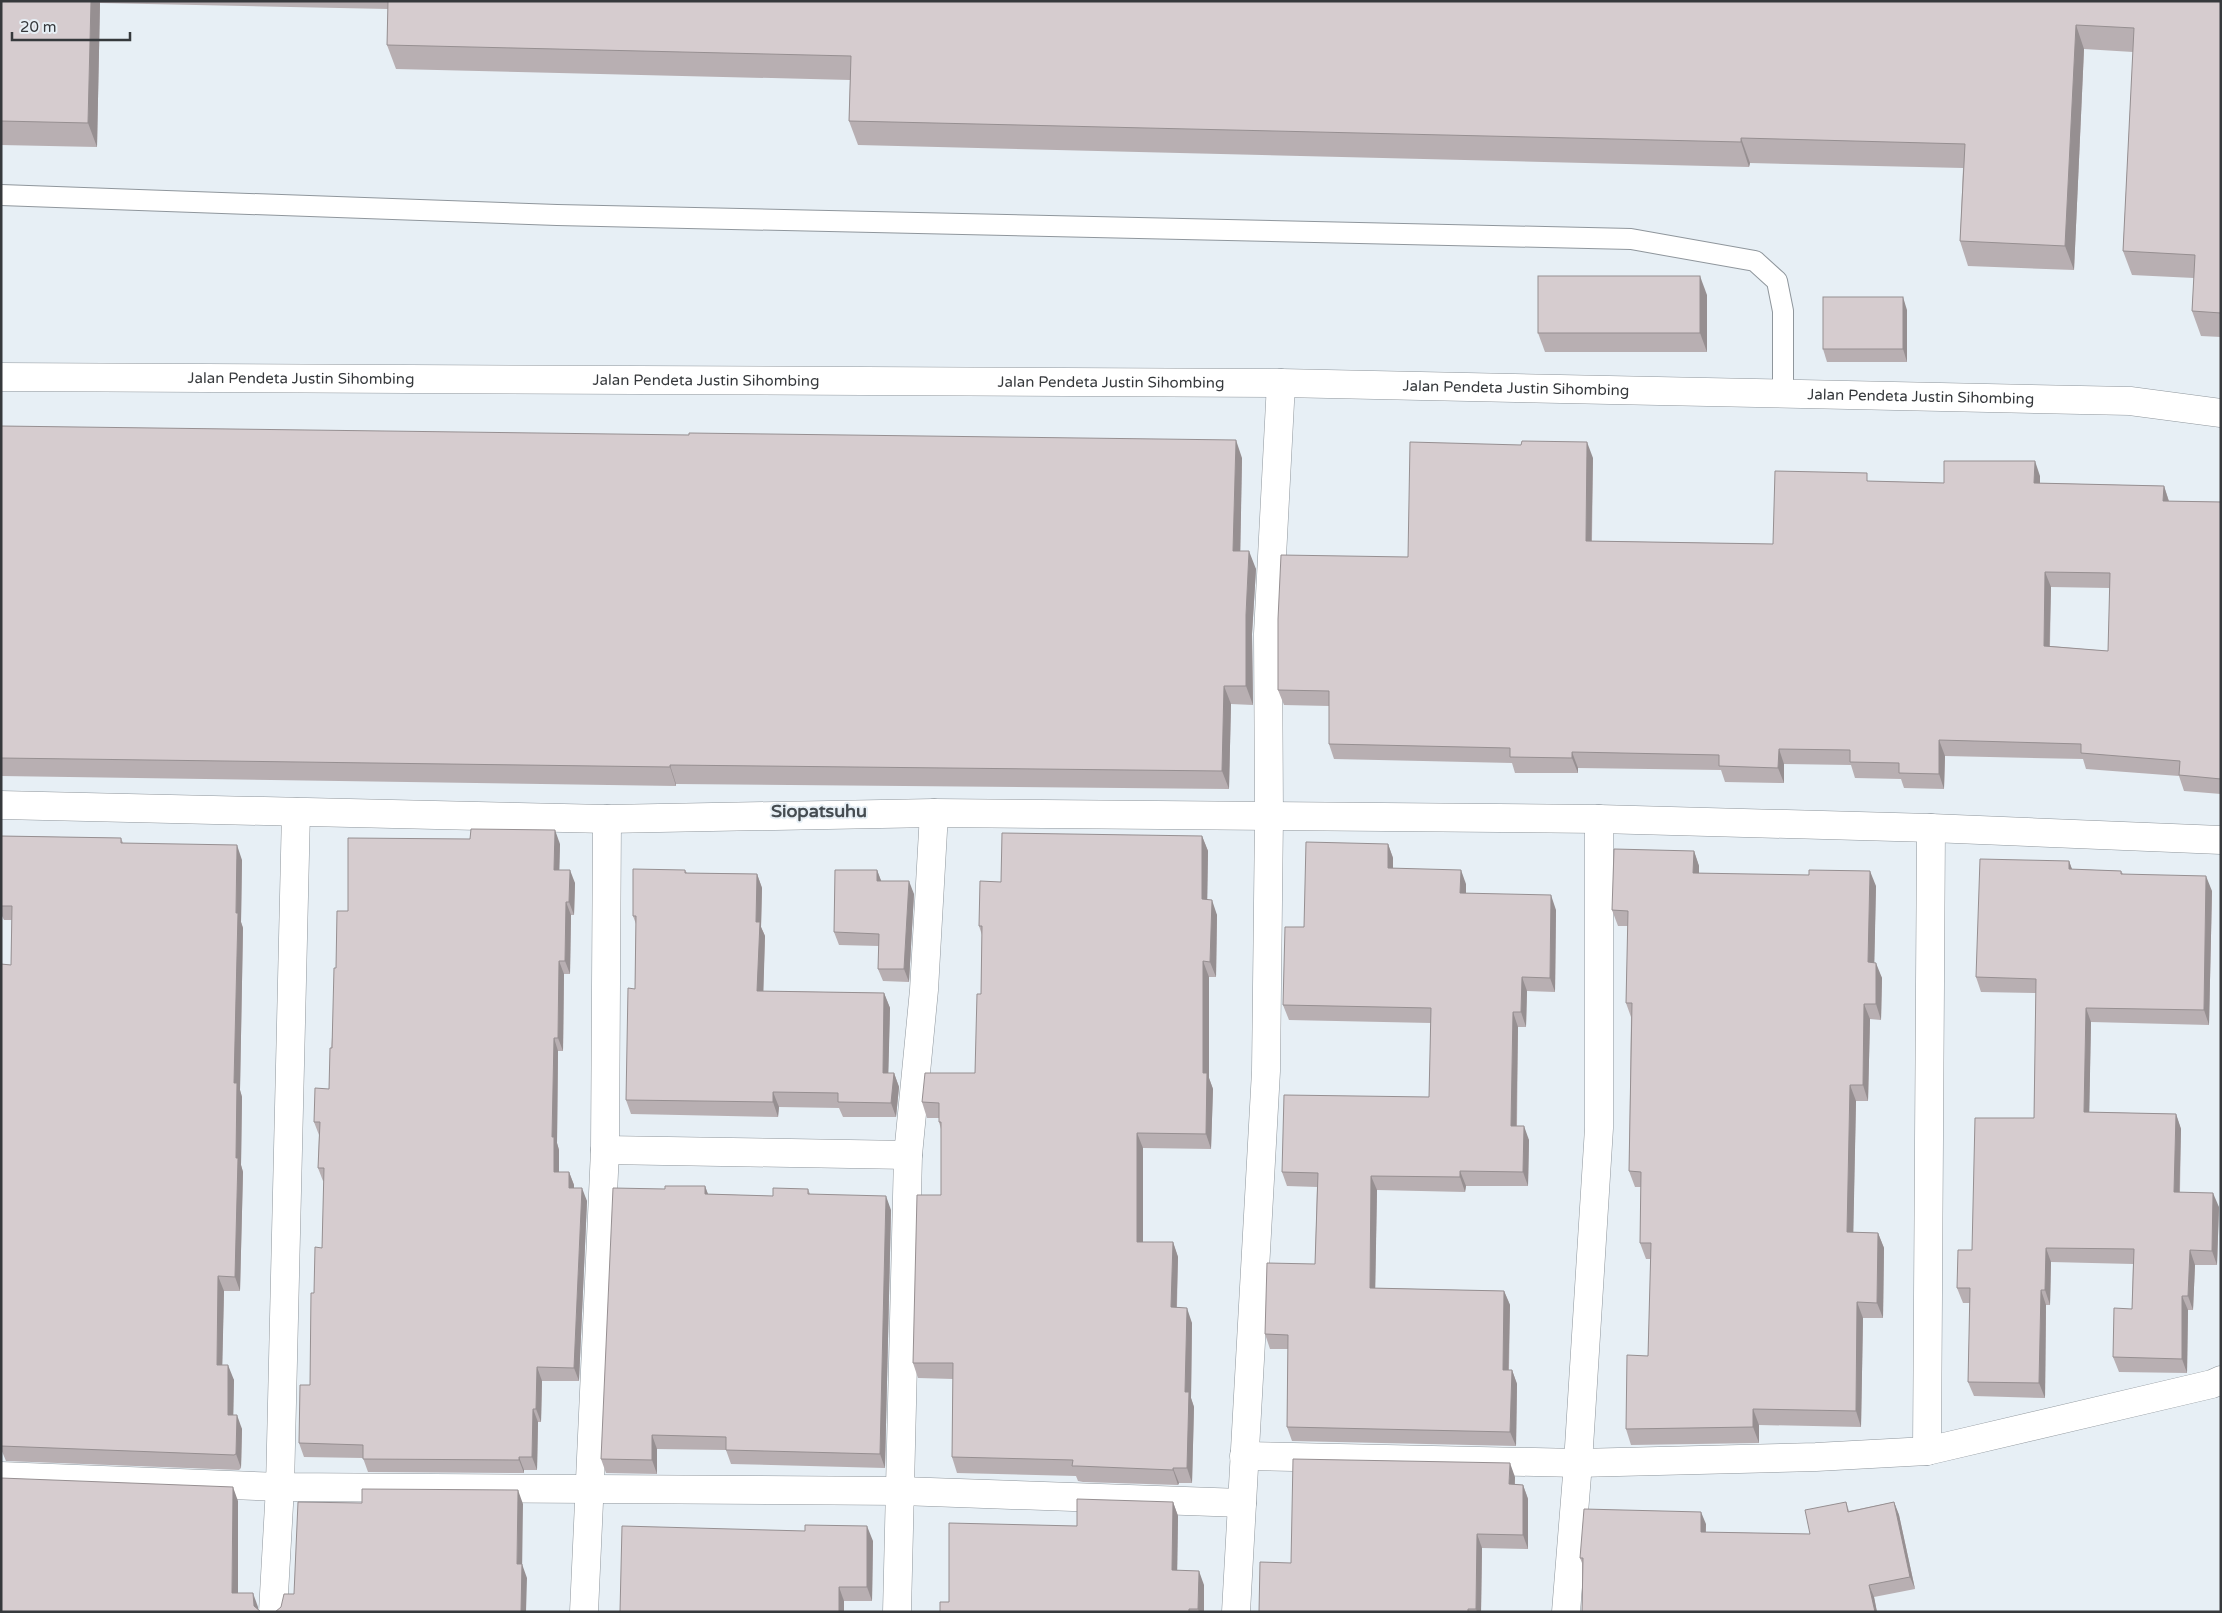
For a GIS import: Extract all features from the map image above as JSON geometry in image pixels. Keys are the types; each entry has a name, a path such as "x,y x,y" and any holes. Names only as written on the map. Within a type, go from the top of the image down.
{"street":[{"name":"Jalan Pendeta Justin Sihombing","path":"1,377 1282,383 2130,401 2221,413"},
{"path":"1236,1612 1266,1071 1269,817 1268,634 1282,383"},
{"path":"1,805 607,819 934,813 1599,819 1932,828 2221,840"},
{"path":"274,1612 280,1487 296,812"},
{"path":"897,1612 908,1155 924,990 934,813"},
{"path":"584,1612 605,1150 607,819"},
{"path":"1566,1612 1578,1463 1599,1128 1599,819"},
{"path":"1927,1452 1932,828"},
{"path":"605,1150 908,1155"},
{"path":"1244,1456 1578,1463 1816,1457 1927,1452 2212,1384 2221,1380"},
{"path":"1,1476 280,1487 901,1491 1242,1502"}],"lane":[{"path":"1,195 547,215 1630,239 1755,261 1777,281 1783,311 1783,394"}],"building":[{"path":"1,1 91,1 88,123 1,121"},
{"path":"388,1 2221,1 2221,313 2192,311 2195,255 2123,251 2134,28 2076,25 2065,246 1960,241 1965,144 1741,138 1741,142 849,121 851,56 387,45"},
{"path":"1538,276 1700,276 1700,333 1538,333"},
{"path":"1823,297 1903,297 1903,349 1823,349"},
{"path":"1,426 1236,440 1233,551 1249,551 1246,615 1246,686 1224,686 1222,771 670,765 670,767 1,758"},
{"path":"1522,441 1587,442 1586,541 1773,544 1775,471 1867,473 1867,481 1944,483 1944,461 2035,461 2034,483 2164,486 2163,501 2221,502 2221,779 2179,775 2180,761 2081,753 2081,744 1939,740 1939,774 1899,773 1899,763 1850,762 1850,750 1779,749 1778,768 1719,766 1719,755 1572,752 1572,758 1510,757 1510,748 1329,744 1329,691 1278,690 1278,619 1281,555 1408,557 1410,442 1521,445","holes":["2045,572 2110,573 2108,651 2044,646"]},
{"path":"471,829 555,830 554,870 570,870 569,902 566,902 565,961 559,961 558,1038 554,1038 552,1137 554,1137 554,1172 569,1172 569,1188 582,1188 574,1368 537,1367 536,1409 533,1409 532,1457 519,1457 519,1460 363,1459 363,1445 299,1443 300,1385 310,1385 311,1293 314,1293 315,1247 322,1248 324,1168 318,1168 320,1122 314,1122 315,1088 329,1089 334,968 336,968 337,911 348,911 348,838 470,839"},
{"path":"1002,833 1202,836 1202,899 1212,900 1210,962 1203,961 1203,1073 1207,1073 1206,1134 1137,1133 1137,1242 1173,1242 1171,1307 1187,1308 1185,1392 1189,1392 1187,1468 1173,1468 1173,1470 1072,1466 1073,1460 952,1457 953,1363 913,1363 917,1195 941,1195 941,1122 939,1122 939,1103 922,1102 925,1073 975,1073 977,994 981,994 982,926 979,926 980,881 1001,882"},
{"path":"1,836 121,838 121,843 237,845 236,913 238,913 234,1083 237,1083 236,1158 238,1158 235,1277 218,1276 217,1365 228,1365 228,1415 237,1415 236,1454 234,1455 1,1446 1,964 11,965 12,906 1,906"},
{"path":"1306,842 1388,844 1388,868 1461,870 1460,893 1551,895 1550,978 1522,977 1521,1012 1513,1012 1511,1126 1524,1126 1523,1172 1460,1171 1460,1177 1371,1176 1370,1288 1504,1291 1503,1370 1512,1370 1510,1432 1287,1427 1288,1335 1265,1334 1267,1263 1315,1264 1318,1173 1282,1172 1284,1095 1429,1097 1431,1008 1283,1005 1285,927 1304,927"},
{"path":"1614,849 1694,851 1693,873 1809,875 1809,870 1870,871 1868,962 1876,963 1876,1004 1864,1004 1863,1085 1850,1085 1847,1232 1878,1233 1877,1303 1857,1302 1856,1411 1753,1409 1753,1427 1626,1429 1627,1355 1648,1356 1651,1243 1640,1243 1641,1172 1629,1171 1632,1003 1626,1003 1628,911 1612,910"},
{"path":"1980,859 2069,861 2069,869 2121,871 2121,874 2206,876 2204,1010 2086,1008 2084,1112 2176,1114 2174,1192 2213,1193 2212,1251 2190,1250 2188,1296 2182,1296 2182,1359 2113,1357 2114,1308 2132,1309 2134,1249 2046,1248 2045,1290 2041,1290 2039,1383 1968,1382 1970,1288 1957,1288 1958,1250 1972,1250 1975,1118 2034,1118 2036,979 1976,977"},
{"path":"633,869 685,870 685,873 757,874 756,922 760,922 757,991 884,993 883,1073 894,1073 891,1103 838,1102 838,1093 773,1092 773,1102 626,1100 628,988 635,989 636,916 633,916"},
{"path":"835,870 877,870 877,881 909,881 904,969 878,969 879,934 834,932"},
{"path":"665,1186 705,1186 705,1194 773,1196 773,1188 808,1189 808,1194 886,1196 880,1454 726,1450 726,1437 652,1435 652,1460 601,1459 613,1188 665,1189"},
{"path":"1293,1459 1510,1463 1509,1484 1523,1485 1523,1535 1477,1534 1476,1609 1468,1609 1468,1612 1259,1612 1260,1562 1291,1563"},
{"path":"1,1478 233,1487 232,1593 253,1593 254,1606 261,1612 1,1612"},
{"path":"362,1489 518,1490 517,1564 522,1564 521,1612 275,1612 281,1607 284,1594 294,1594 298,1502 362,1503"},
{"path":"1077,1499 1173,1502 1172,1570 1199,1571 1198,1609 1189,1609 1189,1612 940,1612 940,1602 949,1602 949,1523 1077,1526"},
{"path":"1846,1502 1848,1512 1894,1502 1910,1577 1869,1585 1875,1612 1582,1612 1583,1558 1580,1558 1584,1509 1701,1512 1701,1532 1810,1534 1805,1510"},
{"path":"805,1525 867,1526 867,1587 839,1587 839,1612 620,1612 622,1526 805,1531"}],"district":[{"name":"Siopatsuhu","path":"819,811"}]}
